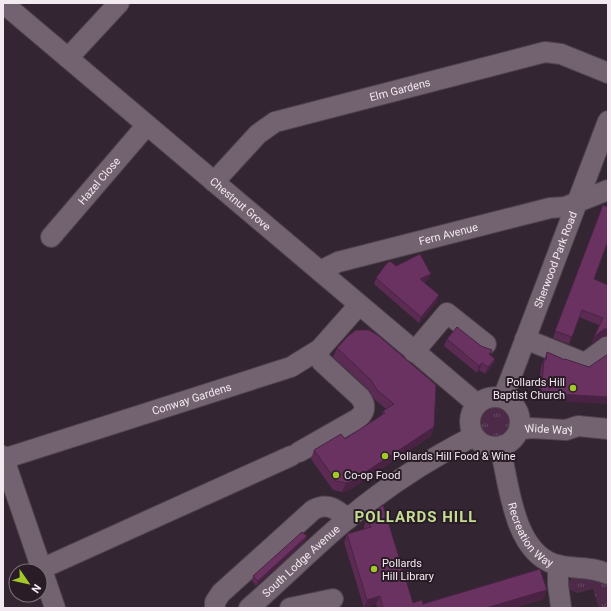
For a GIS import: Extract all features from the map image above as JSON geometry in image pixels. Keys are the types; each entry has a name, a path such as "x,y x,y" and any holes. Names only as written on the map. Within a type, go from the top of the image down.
{"street":[{"name":"Chestnut Grove","path":"3,3 477,404"},
{"path":"68,58 119,3"},
{"name":"Elm Gardens","path":"214,182 258,134 275,122 539,53 561,54 608,72"},
{"name":"Sherwood Park Road","path":"503,398 608,120"},
{"name":"Hazel Close","path":"51,237 147,125"},
{"name":"Fern Avenue","path":"320,272 338,262 550,208 565,208 608,190"},
{"name":"Conway Gardens","path":"3,458 283,370 316,352 328,341 359,305"},
{"path":"414,352 447,313 486,344"},
{"path":"525,339 585,362 608,346"},
{"path":"48,567 295,454 357,419 363,414 365,408 364,402 322,362 316,352"},
{"path":"487,398 503,398 514,405 519,424 509,443 500,447 484,445 474,436 469,421 472,410 477,404 487,398"},
{"name":"Wide Way","path":"519,424 531,428 566,430 578,426 608,429"},
{"name":"South Lodge Avenue","path":"263,604 348,519 404,478 474,436"},
{"name":"Recreation Way","path":"500,447 523,536 529,546 539,555 558,565 587,567 608,574"},
{"path":"3,458 39,563"},
{"path":"215,608 215,602 222,593 313,510 320,506 328,505 336,509 348,519"},
{"path":"558,565 558,585 561,608"},
{"path":"48,589 55,608"},
{"path":"290,608 333,599"}],"green space":[{"path":"491,405 497,405 506,409 510,421 506,433 497,437 491,437 482,433 478,424 478,418 482,409"},
{"path":"573,576 580,576 608,584 608,608 599,608 593,589 578,593 570,590 568,583"}],"building":[{"path":"603,205 608,207 608,241 594,279 608,285 608,329 604,329 594,337 603,318 582,310 572,337 555,331"},
{"path":"420,254 431,274 420,279 439,295 421,317 376,278 390,261 396,266"},
{"path":"457,327 481,346 492,350 489,354 495,359 488,367 482,363 479,366 447,339"},
{"path":"356,330 369,330 379,336 436,385 434,427 352,481 346,483 336,481 314,450 341,434 345,439 385,413 383,411 394,404 377,390 371,380 337,348"},
{"name":"Pollards Hill Baptist Church","path":"547,352 563,360 565,359 589,367 608,354 608,397 541,393 544,360 546,360"},
{"path":"383,505 413,603 422,600 423,604 540,569 547,590 486,608 383,608 380,596 367,600 347,534 371,527 367,518"},
{"path":"302,532 307,536 258,581 253,576"}],"place":[{"name":"Pollards Hill Baptist Church","path":"573,388"},
{"name":"Pollards Hill Food & Wine","path":"385,456"},
{"name":"Co-op Food","path":"336,475"},
{"name":"Pollards Hill Library","path":"374,569"}],"district":[{"name":"POLLARDS HILL","path":"416,517"}]}
